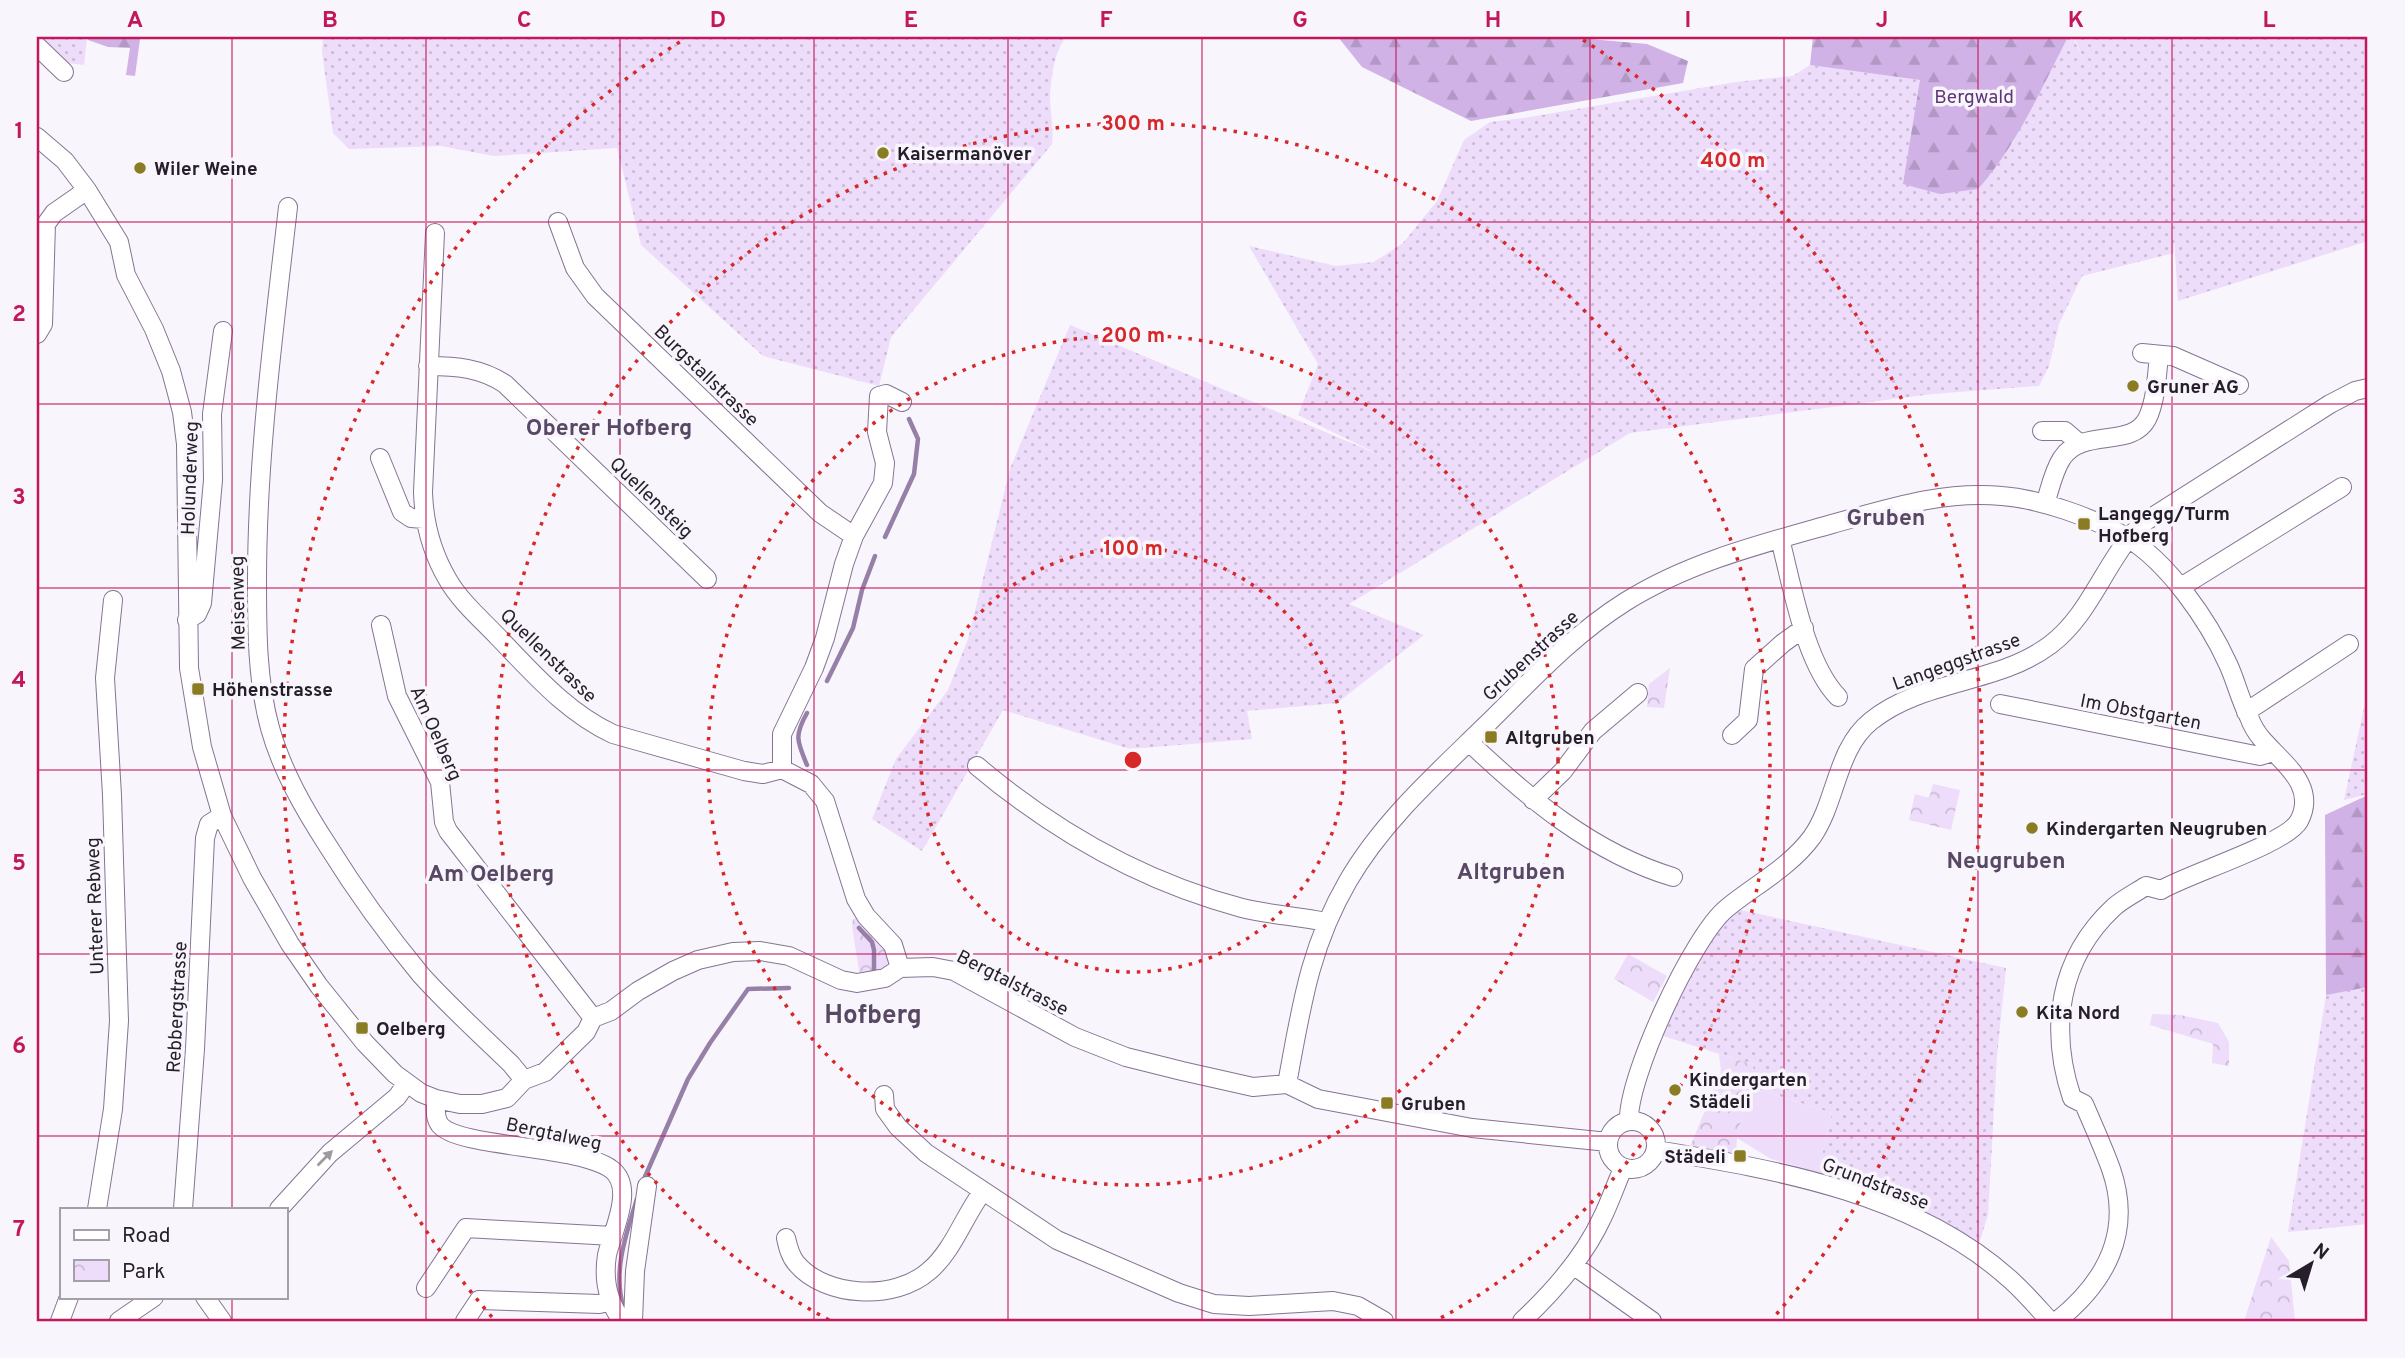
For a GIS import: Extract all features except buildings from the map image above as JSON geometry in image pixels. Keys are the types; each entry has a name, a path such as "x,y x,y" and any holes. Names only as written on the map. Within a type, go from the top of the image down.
{"street":[{"path":"37,46 64,72"},
{"path":"37,137 65,161 87,190 119,242 126,275 154,329 171,371 182,412 186,444 187,620 193,705 222,816 252,878 290,944 345,1018 384,1063 407,1083 397,1097 330,1153 280,1208"},
{"path":"37,334 43,324 40,282 46,224 54,213 87,190"},
{"name":"Meisenweg","path":"288,207 261,462 257,534 257,635 269,727 282,765 299,801 384,930 423,977 524,1080"},
{"name":"Burgstallstrasse","path":"558,222 575,268 595,296 820,513 855,536"},
{"name":"Quellenstrasse","path":"435,233 424,519 448,581 468,606 573,711 594,725 613,734 744,771 763,774 782,769"},
{"name":"Holunderweg","path":"187,620 197,614 202,603 213,480 212,414 223,331"},
{"path":"2045,505 2055,471 2072,447 2079,443 2135,432 2142,425 2150,408 2150,354 2173,356 2239,385"},
{"name":"Quellensteig","path":"428,366 473,369 505,384 707,579"},
{"name":"Langeggstrasse","path":"1629,1121 1639,1069 1691,956 1704,934 1725,909 1802,850 1808,842 1828,806 1854,736 1890,707 1913,696 1992,673 2026,660 2050,645 2068,629 2128,538 2146,521 2330,404 2362,389"},
{"path":"900,968 894,945 866,916 856,899 825,801 811,784 782,769 782,734 814,668 825,638 836,589 855,536 876,498 885,473 877,432 879,396 886,394 902,402"},
{"path":"2042,431 2065,431 2079,443"},
{"path":"380,458 402,512 411,519 424,519"},
{"path":"2181,587 2342,487"},
{"name":"Grubenstrasse","path":"1286,1084 1305,987 1326,922 1349,878 1379,836 1562,650 1627,601 1682,571 1735,551 1930,499 2003,496 2045,505 2091,521 2128,538 2181,587 2220,648 2258,735 2295,774 2302,787 2304,808 2294,828 2281,838 2178,880 2161,890 2146,886 2116,905 2087,939 2068,977 2062,997 2060,1057 2072,1098 2084,1104 2112,1171 2119,1215 2114,1243 2104,1270 2087,1295 2057,1321"},
{"path":"1780,539 1804,628 1824,678 1839,697"},
{"name":"Unterer Rebweg","path":"97,1208 113,1109 119,1021 112,795 105,678 113,600"},
{"name":"Am Oelberg","path":"381,625 397,696 440,782 444,822 593,1018"},
{"path":"1732,735 1748,720 1754,669 1783,642 1804,628"},
{"path":"2246,712 2349,644"},
{"path":"1534,800 1563,771 1593,731 1638,693"},
{"name":"Im Obstgarten","path":"2000,704 2260,756 2273,752"},
{"path":"1469,742 1534,800 1577,831 1647,869 1673,877"},
{"path":"976,766 1025,805 1074,836 1134,867 1175,885 1241,907 1326,922"},
{"name":"Rebbergstrasse","path":"183,1208 195,1049 205,838 209,824 222,816"},
{"name":"Bergtalstrasse","path":"407,1083 436,1099 460,1104 482,1104 507,1098 524,1080 545,1072 586,1032 593,1018 611,1011 638,991 698,960 733,952 760,951 789,956 841,979 858,983 885,978 900,968 933,967 954,971 1075,1037 1126,1057 1253,1087 1286,1084 1318,1099 1398,1115 1472,1128 1608,1142"},
{"path":"884,1095 885,1109 898,1127 926,1153 1057,1240 1191,1297 1214,1304 1249,1306 1333,1301 1359,1306 1384,1321"},
{"name":"Bergtalweg","path":"436,1099 435,1114 444,1129 471,1138 584,1158 612,1169 618,1177 622,1198 607,1267 610,1301 622,1321"},
{"path":"1629,1121 1636,1121 1650,1128 1656,1142 1656,1150 1650,1162 1637,1169 1623,1168 1611,1157 1608,1142 1614,1128 1629,1121"},
{"name":"Grundstrasse","path":"1656,1150 1819,1182 1899,1210 1947,1234 1994,1266 2014,1282 2050,1321"},
{"path":"1522,1321 1547,1297 1573,1265 1602,1218 1623,1168"},
{"path":"633,1321 635,1271 647,1186"},
{"path":"786,1238 791,1256 797,1264 818,1280 861,1291 900,1287 920,1279 934,1267 983,1191"},
{"path":"426,1288 466,1228 613,1236"},
{"path":"1573,1265 1652,1321"},
{"path":"60,1321 69,1298"},
{"path":"119,1321 152,1298"},
{"path":"206,1298 222,1321"},
{"path":"464,1321 479,1300 600,1304 610,1301"}],"green space":[{"path":"42,37 87,37 84,65 68,63"},
{"path":"87,37 138,37 140,39 135,76 126,75 130,48 108,47 88,40"},
{"path":"323,37 1066,37 1056,58 1051,82 1052,144 891,337 879,386 763,356 641,245 617,148 494,156 441,146 349,149 333,133 322,51"},
{"path":"1338,37 1567,37 1647,44 1688,61 1683,83 1471,121 1362,67"},
{"name":"Bergwald","path":"1813,37 2068,37 2028,116 1992,172 1978,189 1940,194 1903,184 1920,80 1810,65"},
{"path":"2068,37 2073,37 2087,69 2074,37 2368,37 2368,241 2178,301 2174,237 2174,253 2082,276 2059,324 2049,366 2039,386 1932,394 1630,433 1349,604 1424,635 1337,703 1247,711 1252,739 1130,749 1003,710 922,851 872,819 896,759 948,690 968,639 1010,469 1070,325 1380,455 1298,415 1318,364 1249,246 1336,266 1374,262 1403,243 1437,201 1464,140 1490,122 1736,82 1793,76 1810,65 1920,80 2012,144"},
{"path":"1670,668 1664,708 1647,707 1649,684"},
{"path":"2368,689 2368,794 2344,800"},
{"path":"1933,784 1960,790 1951,830 1909,820 1915,794 1929,798"},
{"path":"2368,795 2368,987 2326,995 2325,815"},
{"path":"1736,909 2006,968 1997,1056 1988,1215 1979,1244 1888,1195 1818,1172 1832,1113 1747,1086 1754,1065 1657,1034 1695,954"},
{"path":"858,917 885,944 889,957 886,968 860,977 852,926 853,919"},
{"path":"1628,954 1667,976 1653,1002 1614,979"},
{"path":"2368,982 2368,1224 2288,1232 2326,995"},
{"path":"2152,1014 2180,1015 2218,1023 2229,1042 2229,1066 2212,1063 2213,1044 2150,1025"},
{"path":"1719,1054 1754,1065 1737,1138 1736,1156 1690,1147 1721,1071"},
{"path":"1750,1087 1832,1113 1818,1172 1771,1159 1737,1138"},
{"path":"2271,1237 2289,1261 2295,1321 2244,1321"}],"waterway":[{"path":"885,537 914,474 918,439 909,419"},
{"path":"827,681 853,628 862,590 875,556"},
{"path":"807,713 798,739 807,765"},
{"path":"859,928 872,942 874,971"},
{"path":"644,1179 688,1079 748,989 789,988"},
{"path":"624,1309 619,1282 620,1268 637,1199"}],"place":[{"name":"Kaisermanöver","path":"883,153"},
{"name":"Wiler Weine","path":"140,168"},
{"name":"Gruner AG","path":"2133,386"},
{"name":"Langegg/Turm Hofberg","path":"2084,524"},
{"name":"Höhenstrasse","path":"198,689"},
{"name":"Altgruben","path":"1491,737"},
{"name":"Kindergarten Neugruben","path":"2032,828"},
{"name":"Kita Nord","path":"2022,1012"},
{"name":"Oelberg","path":"362,1028"},
{"name":"Kindergarten Städeli","path":"1675,1090"},
{"name":"Gruben","path":"1387,1103"},
{"name":"Städeli","path":"1740,1156"}],"district":[{"name":"Oberer Hofberg","path":"609,427"},
{"name":"Gruben","path":"1886,517"},
{"name":"Neugruben","path":"2006,860"},
{"name":"Altgruben","path":"1511,871"},
{"name":"Am Oelberg","path":"491,873"},
{"name":"Hofberg","path":"873,1014"}]}
